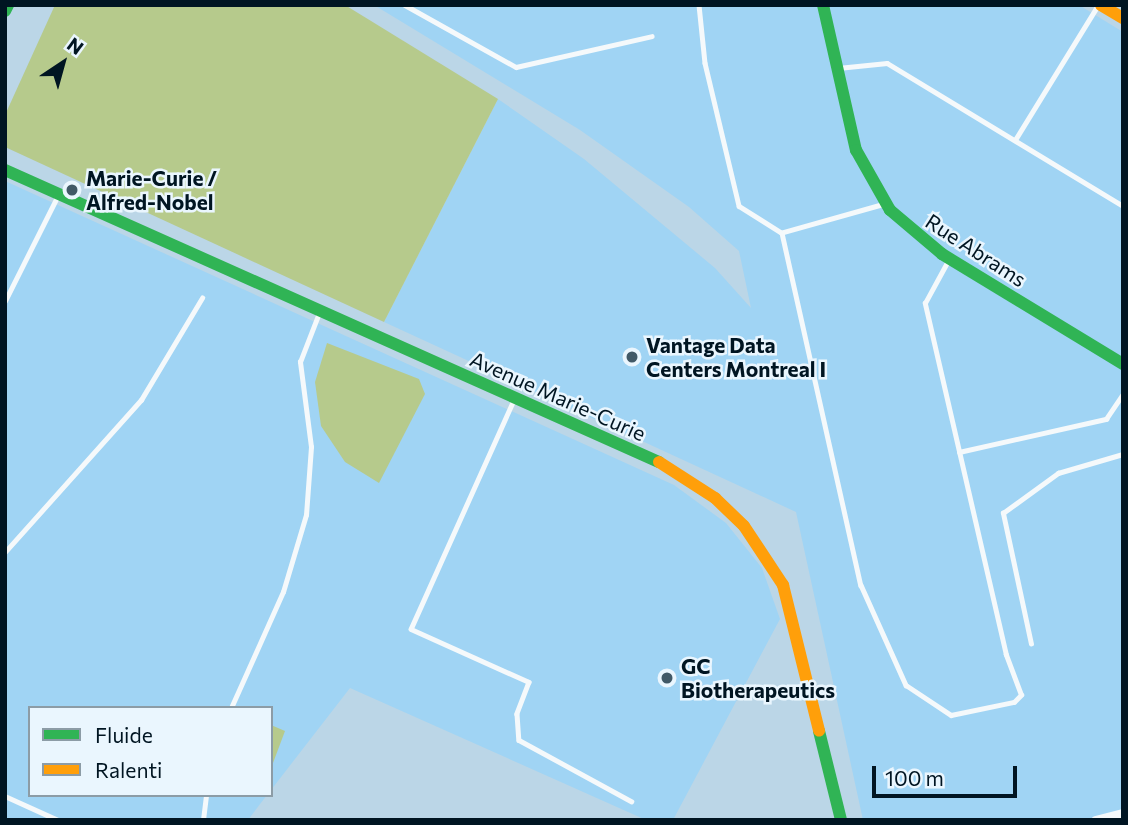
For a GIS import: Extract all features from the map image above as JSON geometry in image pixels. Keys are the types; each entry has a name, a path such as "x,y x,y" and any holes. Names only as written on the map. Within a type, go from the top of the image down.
{"street":[{"path":"5,12 8,5"},
{"name":"Rue Abrams","path":"823,5 856,150 886,204 949,258 1123,364"},
{"path":"1099,5 1123,18"},
{"name":"Avenue Marie-Curie","path":"5,164 59,192"},
{"name":"Avenue Marie-Curie","path":"5,170 320,309 669,468 744,526 783,585 797,624 841,820"},
{"path":"1095,820 1123,813"}],"lane":[{"path":"405,5 516,67 652,36"},
{"path":"699,5 705,63 739,206 782,233 861,585 906,685 951,715 1014,702 1021,695 959,452 925,303 949,258"},
{"path":"1014,140 1099,5"},
{"path":"838,68 881,60 1123,206"},
{"path":"5,301 59,192"},
{"path":"782,233 886,204"},
{"path":"5,552 141,400 202,298"},
{"path":"232,706 283,592 306,515 311,447 300,364 320,309"},
{"path":"959,452 1106,419 1123,394"},
{"path":"515,397 411,629 529,682 517,714 519,740 631,801"},
{"path":"1031,644 1003,513 1058,473 1123,454"},
{"path":"5,796 58,820"},
{"path":"203,820 206,797"}],"shaded area":[{"path":"374,5 1079,5 1123,32 1123,820 863,820 796,512 384,322 498,99 584,159 715,268 751,308 739,251 689,207 580,130"},
{"path":"5,181 674,485 726,523 762,568 780,619 673,820 646,820 350,688 273,787 273,706 28,706 28,797 265,797 248,820 5,820"}],"green space":[{"path":"55,5 345,5 498,99 384,322 5,147 5,115"},
{"path":"327,343 419,379 425,394 379,483 345,462 321,426 315,382"},
{"path":"273,726 285,731 273,763"}],"traffic: fast":[{"path":"5,11 8,5"},
{"path":"823,5 856,150 890,210 942,254 1123,364"},
{"path":"5,170 659,462"},
{"path":"819,731 841,820"}],"traffic: slow":[{"path":"1101,5 1123,18"},
{"path":"659,462 715,498 744,526 783,585 819,731"}],"place":[{"name":"Marie-Curie / Alfred-Nobel","path":"72,190"},
{"name":"Vantage Data Centers Montreal I","path":"632,357"},
{"name":"GC Biotherapeutics","path":"667,678"}]}
